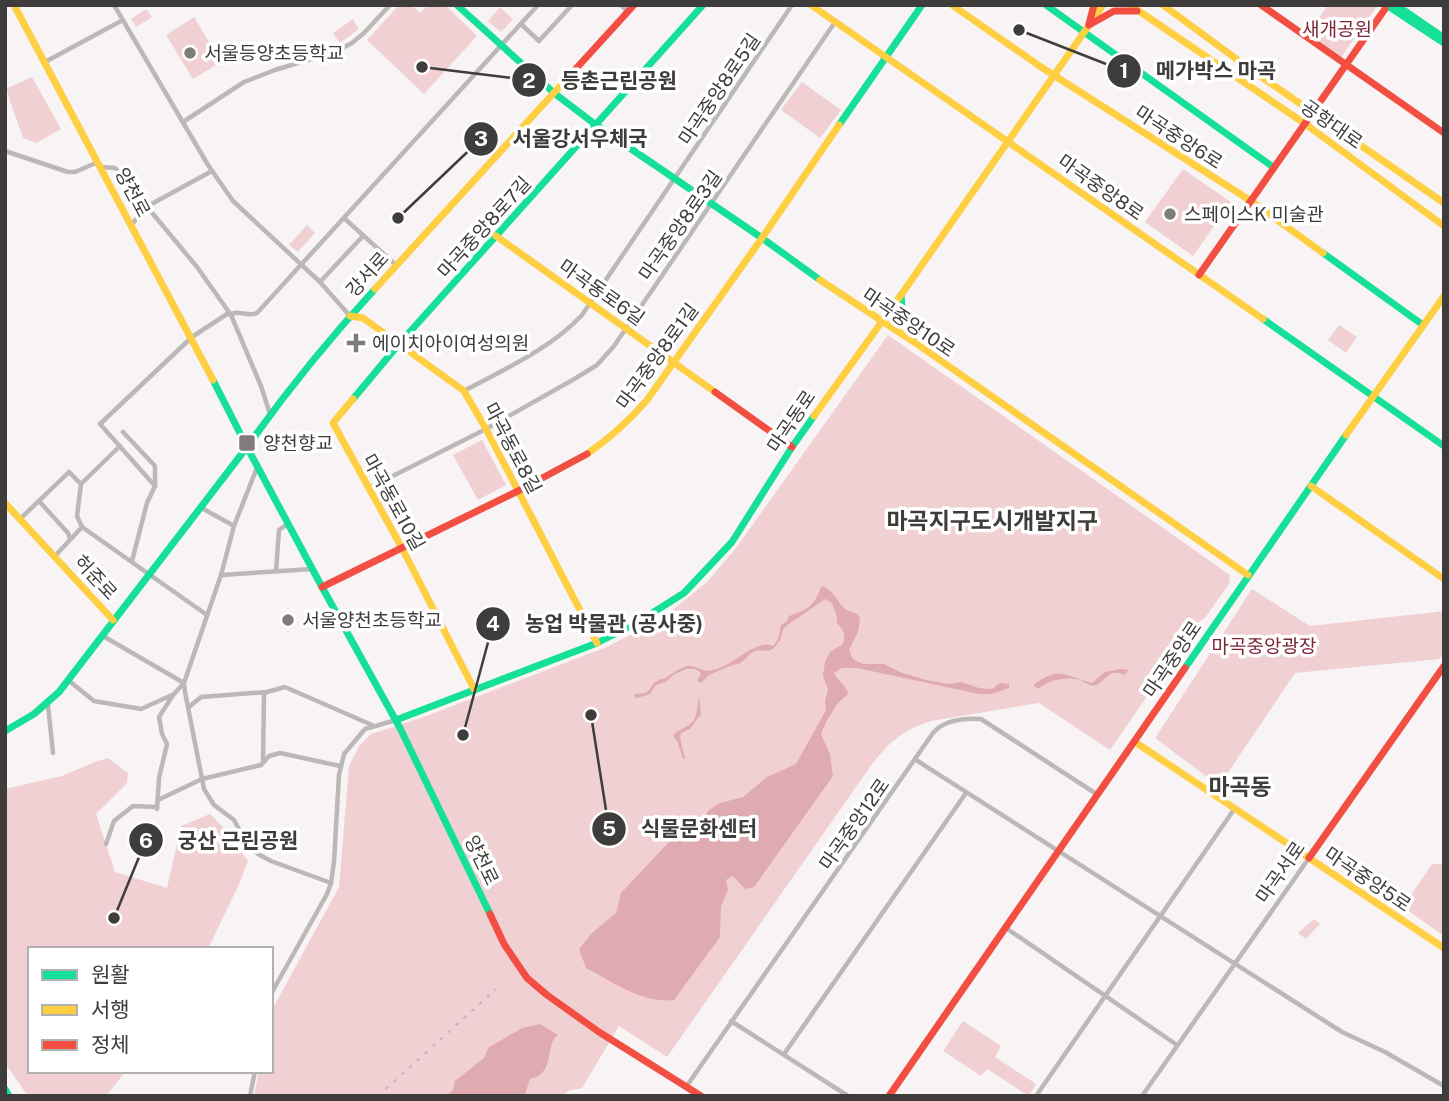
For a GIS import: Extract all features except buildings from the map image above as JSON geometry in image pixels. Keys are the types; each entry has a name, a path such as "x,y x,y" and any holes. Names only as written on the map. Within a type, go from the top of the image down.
{"main road":[{"name":"양천로","path":"14,5 192,337 247,447 396,720 503,944 527,978 547,995 599,1032 701,1096"},
{"name":"마곡중앙10로","path":"457,5 554,93 596,125 1248,575"},
{"name":"마곡중앙8로7길","path":"400,344 703,5"},
{"name":"마곡중앙8로","path":"810,5 1444,446"},
{"path":"887,57 922,5"},
{"name":"마곡중앙6로","path":"952,5 1055,76 1251,201 1423,325"},
{"path":"1046,5 1087,29 1273,167"},
{"path":"1087,29 1094,5"},
{"name":"마곡동로","path":"396,720 597,643 638,622 684,593 733,542 792,447 1103,5"},
{"name":"공항대로","path":"1163,5 1250,69 1444,203"},
{"path":"1261,5 1444,133"},
{"path":"1199,275 1304,123 1390,7"},
{"path":"1390,7 1444,38"},
{"path":"1390,7 1444,43"},
{"name":"강서로","path":"5,732 48,705 270,414 350,316 631,8"},
{"path":"1087,29 1114,12 1134,8"},
{"name":"공항대로","path":"1134,8 1304,123 1444,226"},
{"name":"마곡중앙8로1길","path":"322,587 518,491 588,453 628,422 647,400 762,238 887,57"},
{"name":"마곡동로6길","path":"496,236 792,447"},
{"path":"901,295 901,316 914,342"},
{"name":"마곡중앙로","path":"889,1096 1444,296"},
{"name":"마곡동로8길","path":"350,316 363,318 464,391 597,643"},
{"name":"마곡동로10길","path":"400,344 332,423 402,548 474,689"},
{"path":"1311,486 1444,579"},
{"name":"허준로","path":"5,503 113,620"},
{"name":"마곡서로","path":"1309,858 1444,666"},
{"name":"마곡중앙5로","path":"1135,742 1444,948"},
{"path":"5,1089 9,1096"}],"street":[{"path":"114,5 227,194 240,210 320,282 350,316"},
{"path":"183,122 244,82 275,69 337,51 352,43 390,5"},
{"path":"155,486 100,424 192,337 227,314 257,313 538,5"},
{"path":"521,24 539,41 572,5"},
{"name":"강서로","path":"621,5 631,8"},
{"name":"마곡중앙8로5길","path":"464,391 569,330 792,5"},
{"path":"45,62 123,20"},
{"name":"마곡중앙8로3길","path":"369,488 486,429 597,366 712,205 835,22"},
{"path":"5,151 68,172 100,164 115,168 197,267 231,315 270,414"},
{"path":"132,224 146,207 212,171"},
{"path":"344,218 396,265"},
{"path":"320,282 363,236"},
{"path":"123,432 155,466 155,486 147,503 132,561"},
{"path":"20,519 69,472 81,484 120,446"},
{"path":"106,844 114,821 133,806 157,808 159,778 167,744 159,717 184,682 221,575 234,526 258,465"},
{"name":"허준로","path":"55,556 82,527 78,516 81,484"},
{"name":"허준로","path":"39,501 71,539"},
{"path":"200,507 234,526"},
{"path":"276,571 279,530 289,523"},
{"path":"82,527 207,615"},
{"path":"221,575 313,568"},
{"path":"102,635 184,682 204,789 215,805 234,820 246,842 258,854 271,861 331,883"},
{"path":"68,680 94,701 141,709 173,695"},
{"path":"189,707 201,697 267,692 285,687 373,725"},
{"path":"263,761 264,695 267,692"},
{"path":"48,705 53,753"},
{"name":"마곡중앙12로","path":"686,1087 933,733 942,725 981,719 1098,795"},
{"path":"273,990 331,883 340,766 344,754 365,729 396,720"},
{"path":"158,800 202,779 261,765 269,756 280,752 340,766"},
{"path":"916,760 1306,1010 1444,1086"},
{"path":"784,1054 966,793"},
{"path":"1036,1096 1235,808"},
{"name":"마곡서로","path":"1142,1096 1309,858"},
{"path":"1006,928 1177,1045"},
{"path":"731,1021 848,1096"},
{"path":"250,1096 255,1073"}],"green space":[{"path":"399,5 411,5 420,13 428,5 445,5 477,36 424,94 367,40"},
{"name":"새개공원","path":"1328,5 1377,6 1340,59 1307,35"},
{"path":"500,7 513,19 501,32 488,21"},
{"path":"146,9 152,17 136,27 131,19"},
{"path":"194,17 221,62 193,79 166,35"},
{"path":"353,19 359,29 340,43 333,33"},
{"path":"32,77 61,129 36,143 23,138 6,89"},
{"path":"802,82 841,110 820,138 781,110"},
{"path":"1183,169 1231,202 1193,256 1145,222"},
{"path":"307,225 315,233 298,252 289,245"},
{"path":"1339,325 1357,337 1346,353 1328,340"},
{"path":"888,335 1230,575 1229,584 1110,750 1039,703 937,720 907,731 899,737 870,767 667,1057 619,1026 582,1088 568,1091 564,1096 254,1096 259,1073 273,1073 273,1008 339,887 349,766 359,746 371,734 421,718 609,646 664,617 707,582 736,548"},
{"path":"482,440 506,485 478,500 453,455"},
{"name":"마곡중앙광장","path":"1252,589 1310,626 1444,611 1444,653 1439,659 1295,673 1219,786 1155,738"},
{"path":"108,758 128,773 127,783 96,814 115,872 167,888 181,826 210,814 248,861 209,947 28,947 28,1073 124,1073 106,1096 28,1096 5,1063 5,789 62,776"},
{"path":"1432,864 1444,864 1444,936 1403,907"},
{"path":"1314,919 1320,924 1306,939 1298,933"},
{"path":"963,1021 1001,1046 995,1057 1036,1084 1029,1096 987,1069 981,1076 943,1051"}],"shaded area":[{"path":"823,586 844,608 860,617 858,632 849,650 853,659 863,664 884,664 926,680 949,684 961,682 992,689 1000,683 1009,684 1009,688 991,694 979,694 857,668 842,668 834,673 848,694 838,703 821,734 830,754 833,776 754,887 745,889 733,876 726,880 728,890 721,906 720,937 674,1000 651,999 640,995 586,968 579,949 592,933 616,913 621,893 669,842 696,827 709,810 720,803 743,797 767,777 796,764 826,710 828,690 823,675 825,662 830,652 843,644 843,632 837,623 832,603 825,599 786,626 780,640 769,651 758,650 751,653 741,663 709,675 701,683 697,681 700,672 686,669 656,685 650,694 637,698 635,694 648,691 657,681 684,667 714,670 754,648 773,646 778,639 781,625 789,616 810,606"},
{"path":"1128,670 1125,675 1111,674 1094,685 1069,678 1052,681 1038,689 1033,685 1057,674 1092,683 1105,672"},
{"path":"699,697 701,714 690,729 681,733 683,759 673,735 694,719"},
{"path":"540,1024 558,1035 552,1043 545,1070 530,1079 525,1094 440,1096 453,1090 455,1081 484,1058 488,1048 522,1028"}],"railway":[{"path":"378,1096 496,989"}],"traffic: fast":[{"path":"457,5 554,93 596,125 820,280"},
{"path":"353,399 399,344 703,5"},
{"path":"839,125 922,5"},
{"path":"1046,5 1273,167"},
{"path":"1396,5 1444,38"},
{"path":"1391,8 1444,43"},
{"path":"1323,253 1423,325"},
{"path":"5,731 34,714 59,692 293,386 375,289"},
{"path":"901,295 903,318 913,340"},
{"path":"1263,319 1444,446"},
{"path":"213,380 400,728 490,914"},
{"path":"396,720 597,643 638,622 684,593 732,542 814,416"},
{"path":"1185,668 1346,435"},
{"path":"5,1089 9,1096"}],"traffic: slow":[{"path":"14,5 213,380"},
{"path":"811,5 1263,319"},
{"path":"952,5 1041,67 1251,201 1323,253"},
{"path":"814,416 1103,5"},
{"path":"1130,5 1304,123 1444,226"},
{"path":"1163,5 1250,69 1444,203"},
{"path":"375,289 572,73"},
{"path":"587,454 619,429 647,400 839,125"},
{"path":"496,236 715,392"},
{"path":"820,280 914,342 1248,575"},
{"path":"1346,435 1444,296"},
{"path":"350,316 363,318 464,391 597,643"},
{"path":"353,399 333,423 402,548 474,689"},
{"path":"1311,486 1444,579"},
{"path":"5,503 113,620"},
{"path":"1135,742 1444,948"}],"traffic: jam":[{"path":"572,73 634,5"},
{"path":"1089,24 1094,5"},
{"path":"1261,5 1444,133"},
{"path":"1199,275 1385,9"},
{"path":"1089,25 1114,11 1137,11"},
{"path":"715,392 792,447"},
{"path":"322,587 518,491 587,454"},
{"path":"1309,858 1444,666"},
{"path":"889,1096 1185,668"},
{"path":"490,914 504,944 527,978 599,1032 701,1096"}],"place":[{"name":"메가박스 마곡","path":"1019,30"},
{"name":"서울등양초등학교","path":"190,53"},
{"name":"등촌근린공원","path":"422,67"},
{"name":"스페이스K 미술관","path":"1170,214"},
{"name":"서울강서우체국","path":"398,218"},
{"name":"에이치아이여성의원","path":"356,343"},
{"name":"양천향교","path":"247,443"},
{"name":"서울양천초등학교","path":"288,620"},
{"name":"식물문화센터","path":"591,715"},
{"name":"농업 박물관 (공사중)","path":"463,735"},
{"name":"궁산 근린공원","path":"114,918"}],"district":[{"name":"마곡지구도시개발지구","path":"992,521"},
{"name":"마곡동","path":"1240,787"}]}
